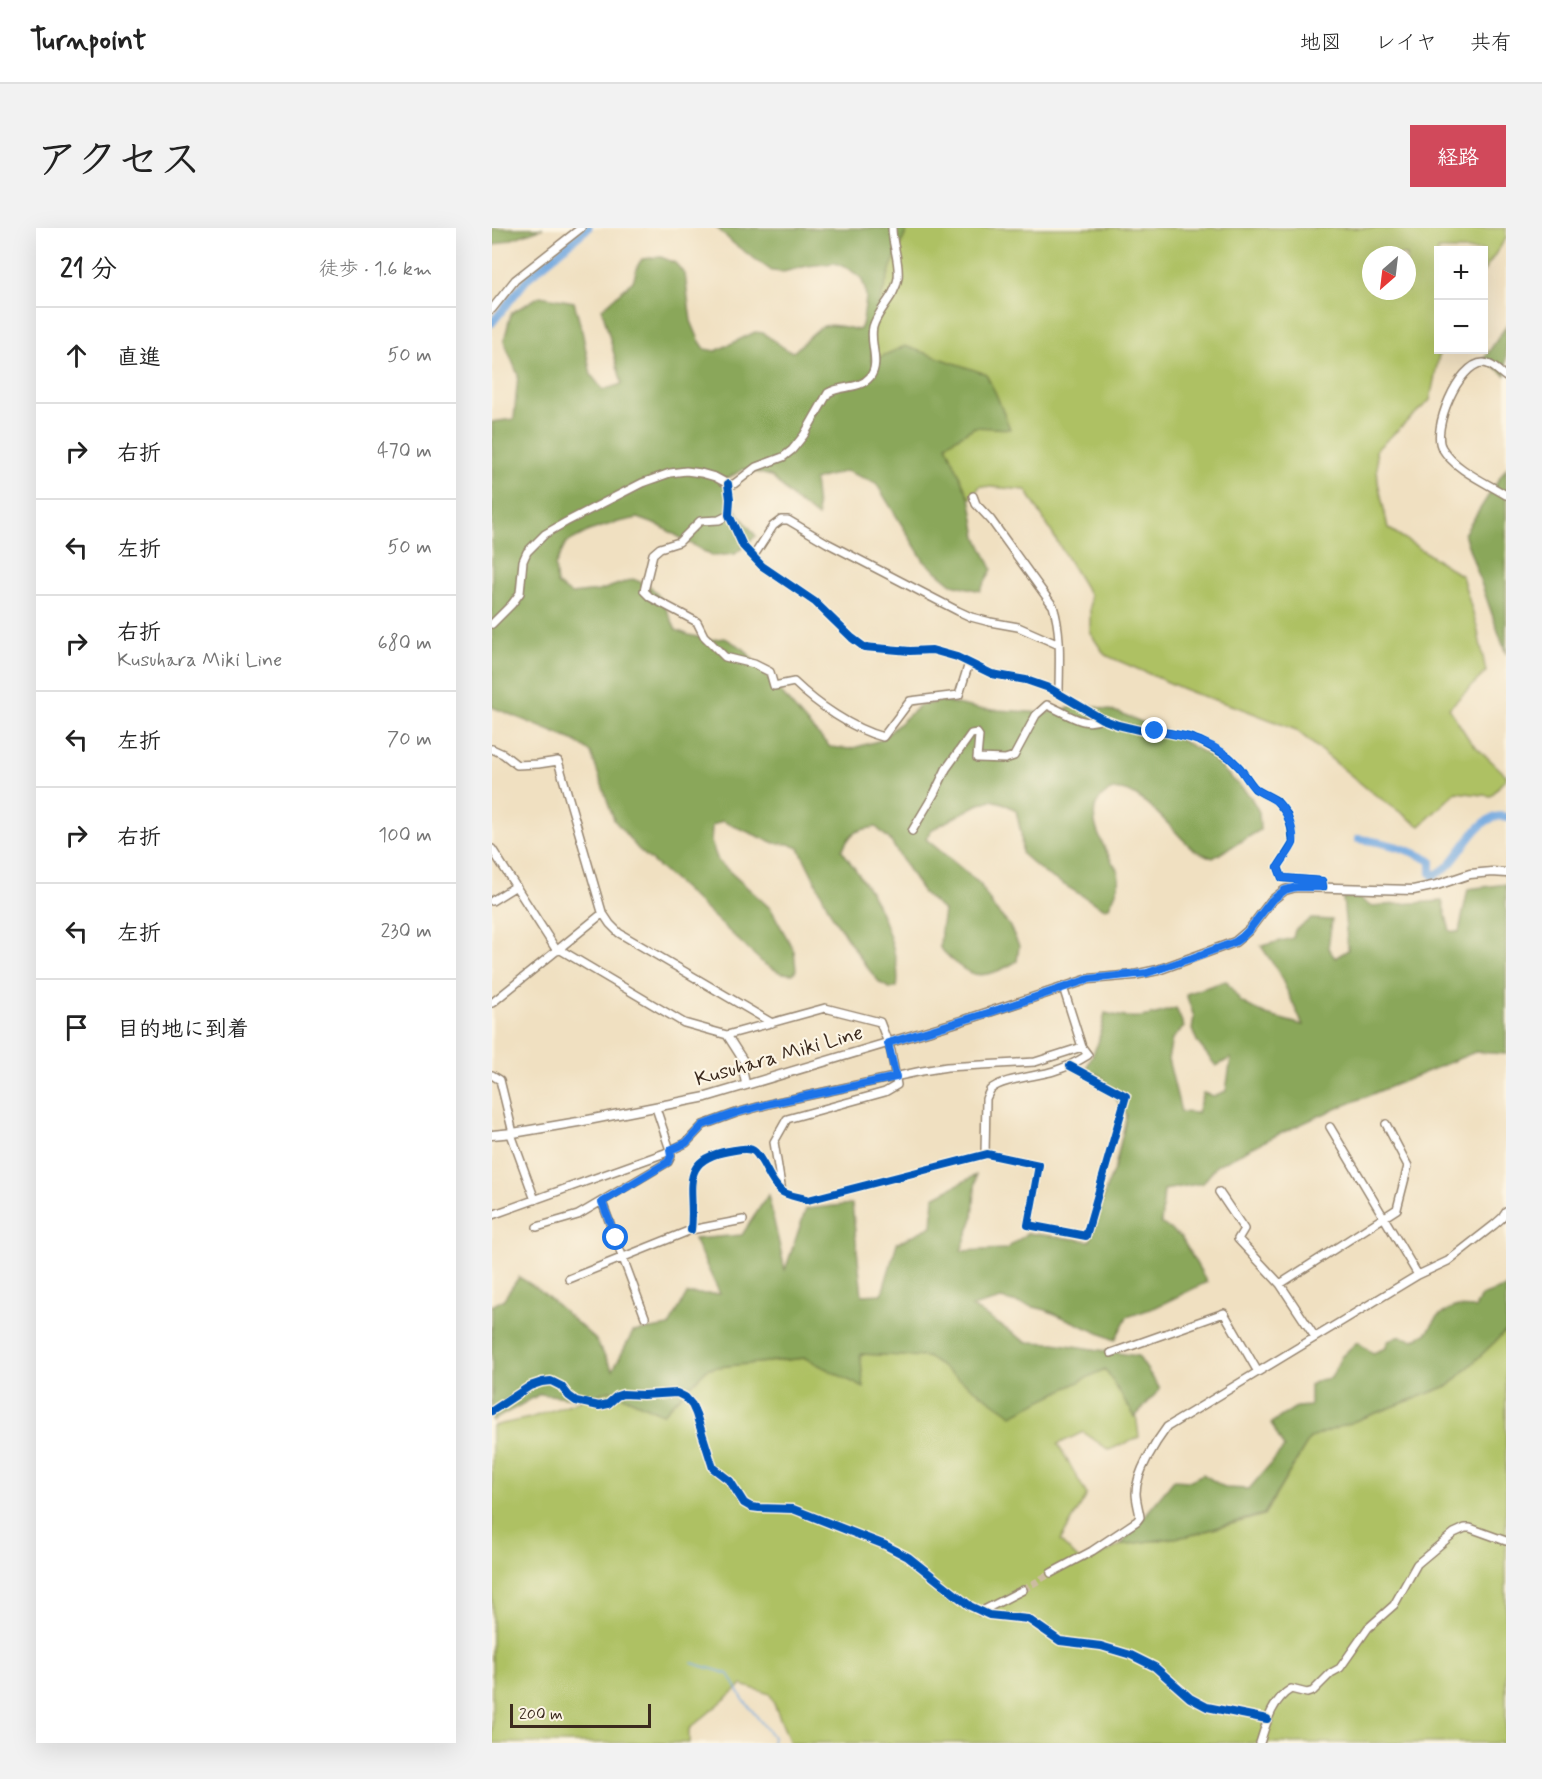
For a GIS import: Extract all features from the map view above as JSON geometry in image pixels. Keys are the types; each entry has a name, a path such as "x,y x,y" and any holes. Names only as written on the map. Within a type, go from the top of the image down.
{"main road":[{"name":"Kusuhara Miki Line","path":"492,1135 512,1134 656,1108 746,1085 888,1043 1089,979 1147,973 1235,942 1249,930 1271,901 1285,890 1296,887 1413,890 1470,874 1506,873"}],"street":[{"path":"492,309 515,280 581,228"},
{"path":"492,624 520,593 523,561 527,552 545,534 642,483 670,473 686,471 701,473 728,484 734,484 756,467 792,450 804,435 828,393 834,389 848,388 863,383 870,377 874,369 873,326 896,288 898,277 892,228"},
{"path":"1506,377 1484,363 1471,366 1465,371 1449,399 1440,432 1440,442 1451,459 1506,495"},
{"path":"728,484 729,515 743,546 762,566 815,602 864,647 910,651 933,650 957,657 992,674 1026,680 1059,693 1118,726 1169,733 1200,741 1229,757 1255,789 1276,800 1287,814 1293,843 1278,867 1282,878 1322,881 1323,887"},
{"path":"972,496 1053,606 1057,620 1059,645 1059,693"},
{"path":"729,515 719,520 700,521 679,542 660,548 653,554 644,591 650,597 697,622 704,636 725,657 754,664 770,672 774,686 795,682 827,710 874,735 883,737 910,701 959,695 969,663"},
{"path":"753,557 773,526 781,520 788,520 827,543 958,611 990,622 1018,627 1059,645"},
{"path":"912,831 946,769 971,734 977,733 979,736 977,758 1005,759 1014,756 1036,715 1047,705 1080,721 1094,723 1102,719"},
{"path":"492,749 517,765 558,761 603,913 619,933 772,1023"},
{"path":"492,849 558,950 684,1023 727,1035 825,1008 880,1022 888,1043 897,1085 885,1092 787,1119 774,1142 782,1192"},
{"path":"492,901 516,886"},
{"path":"492,1003 603,913"},
{"path":"985,1154 986,1099 990,1090 1011,1081 1070,1066 1088,1055 1082,1047 1063,987"},
{"path":"727,1035 743,1060 746,1085"},
{"path":"492,1215 670,1150 686,1143 703,1125 736,1113 772,1103 922,1071 947,1067 1035,1062 1082,1047"},
{"path":"691,1230 693,1214 691,1176 696,1164 707,1157 725,1152 750,1149 755,1152 782,1192 808,1200 985,1154 1039,1165 1028,1225 1086,1236 1126,1096 1070,1066"},
{"path":"492,1074 500,1080 512,1134 535,1200"},
{"path":"537,1227 578,1215 668,1162 671,1156 670,1150 656,1108"},
{"path":"1280,1284 1397,1209 1408,1166 1386,1124"},
{"path":"1330,1127 1418,1275"},
{"path":"1219,1192 1244,1229 1238,1239 1280,1284 1315,1337"},
{"path":"602,1202 645,1317"},
{"path":"1051,1573 1092,1551 1137,1521 1140,1517 1136,1491 1142,1471 1167,1427 1418,1275 1448,1261 1494,1225 1506,1212"},
{"path":"569,1279 691,1230 743,1220"},
{"path":"1111,1353 1224,1313 1258,1372"},
{"path":"492,1411 530,1386 542,1382 551,1382 561,1386 576,1401 599,1406 608,1404 623,1394 677,1393 685,1397 692,1405 713,1468 730,1481 744,1503 751,1507 793,1509 885,1545 908,1557 980,1612 1028,1619 1060,1641 1101,1646 1131,1655 1155,1667 1190,1698 1207,1707 1267,1719"},
{"path":"1260,1743 1267,1719 1282,1694 1291,1689 1307,1693 1313,1691 1331,1673 1340,1668 1368,1628 1394,1605 1417,1564 1454,1533 1470,1528 1506,1541"},
{"path":"980,1612 1023,1590"}],"green space":[{"path":"492,228 543,228 492,246"},
{"path":"717,228 908,228 891,267 874,321 871,361 905,346 986,374 1010,429 975,427 946,444 971,502 977,537 992,569 980,591 952,584 924,561 876,483 846,471 814,480 818,517 795,500 771,476 743,469 725,480 729,502 756,536 735,554 712,556 660,526 638,518 589,531 566,543 555,566 557,584 571,594 599,591 633,579 650,586 662,600 676,630 711,640 725,638 744,649 830,747 850,749 881,740 919,706 942,701 979,709 1046,713 1086,704 1120,713 1168,733 1208,755 1250,796 1259,812 1260,830 1213,858 1192,848 1135,795 1122,790 1110,791 1099,800 1094,814 1100,839 1119,877 1109,907 1103,908 1044,873 1022,854 1021,833 1016,810 991,800 977,805 931,830 926,839 980,884 994,908 1009,925 1019,946 1017,961 983,975 971,973 962,968 940,948 944,911 923,893 890,840 876,827 855,832 842,850 871,893 886,926 898,977 897,987 891,989 880,983 866,966 833,917 799,848 789,844 774,843 722,821 712,826 711,842 718,861 771,909 794,951 796,970 793,974 781,973 764,964 638,849 614,820 591,753 575,741 492,707 492,422 514,419 518,375 504,341 511,313 540,296 574,302 591,375 603,390 622,384 602,309 633,281 642,259 661,257 675,263 685,274 691,321 705,349 716,351 755,332 763,333 793,352 816,330 824,326 837,325 859,330 862,326 865,288 861,278 849,269 835,263 807,266 783,272 772,271 734,244"},
{"path":"880,228 1506,228 1506,238 1488,265 1488,246 1434,246 1434,354 1439,354 1430,400 1376,450 1378,482 1388,528 1462,576 1477,627 1486,672 1449,708 1470,741 1506,775 1506,778 1491,796 1456,792 1420,826 1370,791 1296,730 1193,693 1105,655 1090,633 1090,596 1026,490 980,486 960,513 853,357 876,275"},
{"path":"1506,326 1506,375 1484,359"},
{"path":"1506,468 1506,654 1464,534"},
{"path":"1506,884 1506,1054 1475,1052 1275,1136 1217,1165 1203,1183 1164,1190 1161,1223 1181,1237 1207,1282 1156,1307 1127,1317 1115,1340 1046,1310 1001,1299 972,1307 1026,1342 1054,1343 1138,1356 1160,1389 1135,1417 1105,1369 1012,1415 927,1357 860,1354 864,1388 805,1358 708,1368 662,1414 610,1390 584,1399 540,1394 492,1421 492,1306 503,1300 519,1277 540,1290 595,1339 613,1370 633,1332 669,1326 687,1294 720,1294 694,1239 742,1235 768,1195 785,1270 806,1209 852,1204 862,1295 882,1294 897,1243 932,1226 934,1197 976,1175 973,1218 961,1251 1006,1249 1028,1233 1090,1241 1115,1167 1127,1115 1102,1077 1086,1069 1098,1043 1105,1013 1141,1017 1176,1008 1184,1027 1172,1039 1168,1059 1181,1112 1197,1113 1203,1093 1214,1096 1226,1091 1231,1058 1216,1066 1198,1043 1192,1030 1194,1017 1186,994 1226,981 1241,1002 1266,1015 1303,1025 1278,971 1261,946 1293,938 1295,930 1311,919 1332,920 1328,948 1335,958 1348,950 1343,898 1359,898 1370,906 1442,901 1450,931 1459,932 1468,889"},
{"path":"1506,1287 1506,1331 1450,1385 1310,1438 1264,1514 1188,1536 1121,1545 1174,1480 1189,1481 1203,1474 1225,1488 1249,1489 1284,1448 1271,1423 1296,1407 1310,1406 1310,1385 1319,1380 1331,1378 1341,1357 1357,1342 1373,1353 1386,1348 1387,1342 1397,1336 1414,1340 1427,1333 1438,1316 1454,1307 1475,1308 1481,1296"},
{"path":"1506,1331 1506,1743 790,1743 770,1694 742,1685 689,1729 689,1743 492,1743 492,1426 530,1418 610,1390 662,1413 708,1368 859,1354 1106,1363 1132,1384 1139,1437 1109,1450 1083,1432 1058,1444 1087,1495 1060,1541 1083,1564 1121,1545 1188,1536 1264,1515 1310,1438 1450,1385"}],"waterway":[{"path":"492,323 528,278 588,228"},
{"path":"1358,839 1396,846 1422,856 1431,861 1433,876 1449,865 1481,825 1497,816 1506,817"},
{"path":"692,1663 729,1674 743,1699 773,1737 772,1743"}],"tunnel":[{"path":"1023,1590 1051,1573"}],"cycle path":[{"path":"728,484 729,515 743,546 762,566 815,602 864,647 910,651 932,650 957,657 992,674 1026,680 1049,688 1102,719 1118,725 1169,733 1200,741 1229,757 1255,789 1276,800 1287,814 1293,843 1278,867 1282,878 1322,881 1323,887"},
{"path":"691,1230 691,1190 695,1170 701,1162 712,1155 746,1149 755,1152 781,1191 808,1200 987,1154 1039,1165 1028,1225 1086,1236 1126,1096 1070,1066"},
{"path":"492,1411 530,1386 551,1381 561,1386 576,1401 599,1406 608,1404 623,1394 677,1393 685,1397 692,1405 713,1468 730,1481 744,1503 751,1507 793,1509 885,1545 908,1557 970,1606 989,1615 1028,1619 1060,1641 1101,1646 1131,1655 1155,1667 1190,1698 1207,1707 1267,1719"}],"route":[{"path":"616,1238 602,1202 668,1162 671,1156 670,1150 686,1143 703,1125 772,1103 896,1077 888,1043 1089,979 1147,973 1192,958 1235,942 1242,937 1271,901 1285,890 1296,887 1323,887 1322,881 1282,878 1278,867 1293,843 1287,814 1276,800 1255,789 1229,757 1189,737 1155,731"}]}
